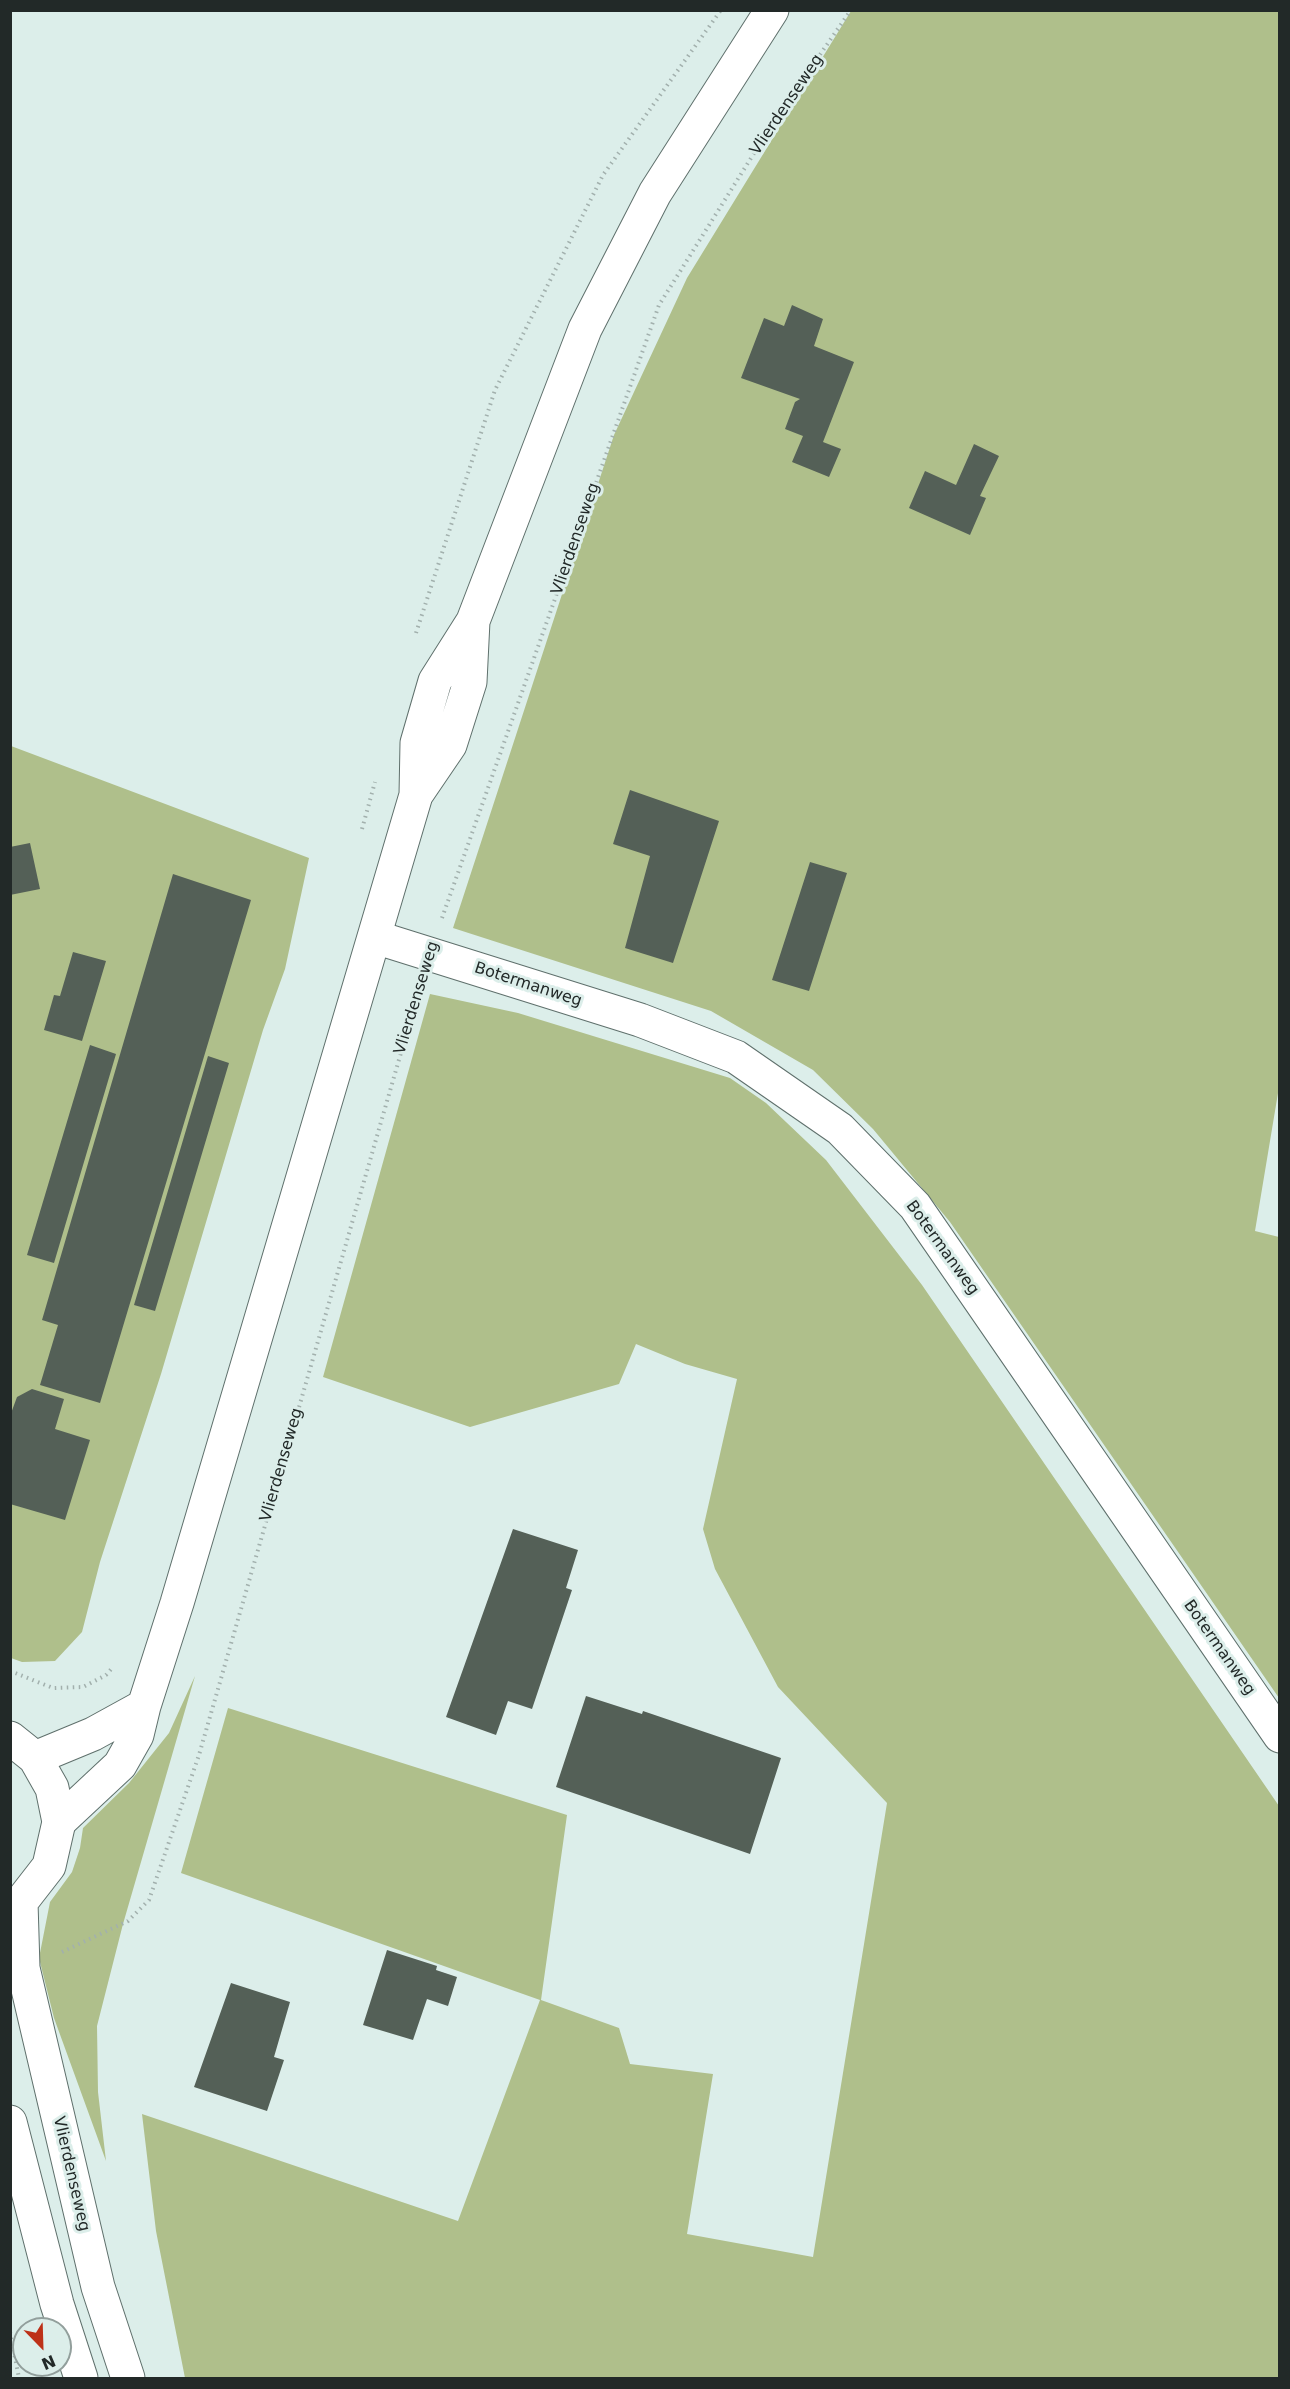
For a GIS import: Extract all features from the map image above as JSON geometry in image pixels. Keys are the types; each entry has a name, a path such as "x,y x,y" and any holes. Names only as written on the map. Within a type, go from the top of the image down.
{"street":[{"path":"59,1822 120,1765 137,1735 416,795 450,745 470,682 473,621 585,329 655,193 772,10"},
{"name":"Botermanweg","path":"375,937 640,1020 736,1057 840,1129 915,1206 1280,1736"},
{"path":"16,1904 49,1866 59,1822 52,1788 23,1748 93,1734 144,1706"},
{"name":"Vlierdenseweg","path":"16,1904 23,1968 98,2287 128,2379"},
{"path":"10,2121 57,2304 81,2379"}],"path":[{"name":"Vlierdenseweg","path":"23,1968 128,1921 149,1900 199,1755 430,954 659,305 778,115 851,10"},
{"path":"10,1671 53,1688 83,1687 106,1675 119,1660"},
{"path":"10,2332 19,2379"}],"green space":[{"path":"851,11 1279,11 1280,1081 1255,1231 1279,1237 1279,1698 950,1222 873,1129 813,1070 711,1011 453,928 614,435 687,278"},
{"path":"11,746 309,858 285,969 263,1030 161,1374 100,1562 82,1632 55,1661 22,1662 11,1658"},
{"path":"430,994 518,1013 730,1078 766,1103 826,1160 922,1285 1279,1806 1279,2378 185,2378 156,2231 142,2114 458,2221 540,2000 181,1873 228,1708 567,1815 541,2000 619,2028 630,2064 713,2074 687,2234 813,2257 887,1803 778,1687 715,1569 703,1529 737,1379 685,1364 636,1344 619,1384 470,1427 323,1377"},
{"path":"195,1676 123,1924 97,2026 98,2092 106,2161 54,2018 39,1958 50,1902 72,1872 80,1848 83,1828 129,1783 169,1733"}],"building":[{"path":"792,305 823,319 814,346 854,362 823,442 841,449 829,477 792,462 803,436 785,429 795,402 800,399 741,378 764,318 784,326"},
{"path":"974,444 999,456 980,496 986,498 970,535 909,508 925,471 956,485"},
{"path":"630,790 719,821 673,963 625,948 650,856 613,844"},
{"path":"30,843 40,889 10,895 10,847"},
{"path":"810,862 847,873 809,991 772,980"},
{"path":"173,874 251,900 100,1403 40,1385 58,1325 42,1320"},
{"path":"73,952 106,961 82,1041 44,1030 54,995 60,996"},
{"path":"90,1045 116,1054 54,1263 27,1255"},
{"path":"208,1056 229,1063 155,1311 134,1305"},
{"path":"32,1389 64,1399 55,1429 90,1440 65,1520 10,1504 10,1416 17,1397"},
{"path":"513,1529 578,1550 566,1588 572,1590 532,1709 508,1701 496,1735 446,1717"},
{"path":"586,1696 642,1714 643,1711 781,1758 750,1854 556,1787"},
{"path":"387,1950 437,1966 436,1970 457,1977 448,2006 427,1999 413,2040 363,2025"},
{"path":"231,1983 290,2002 274,2057 284,2060 267,2111 194,2087"}]}
